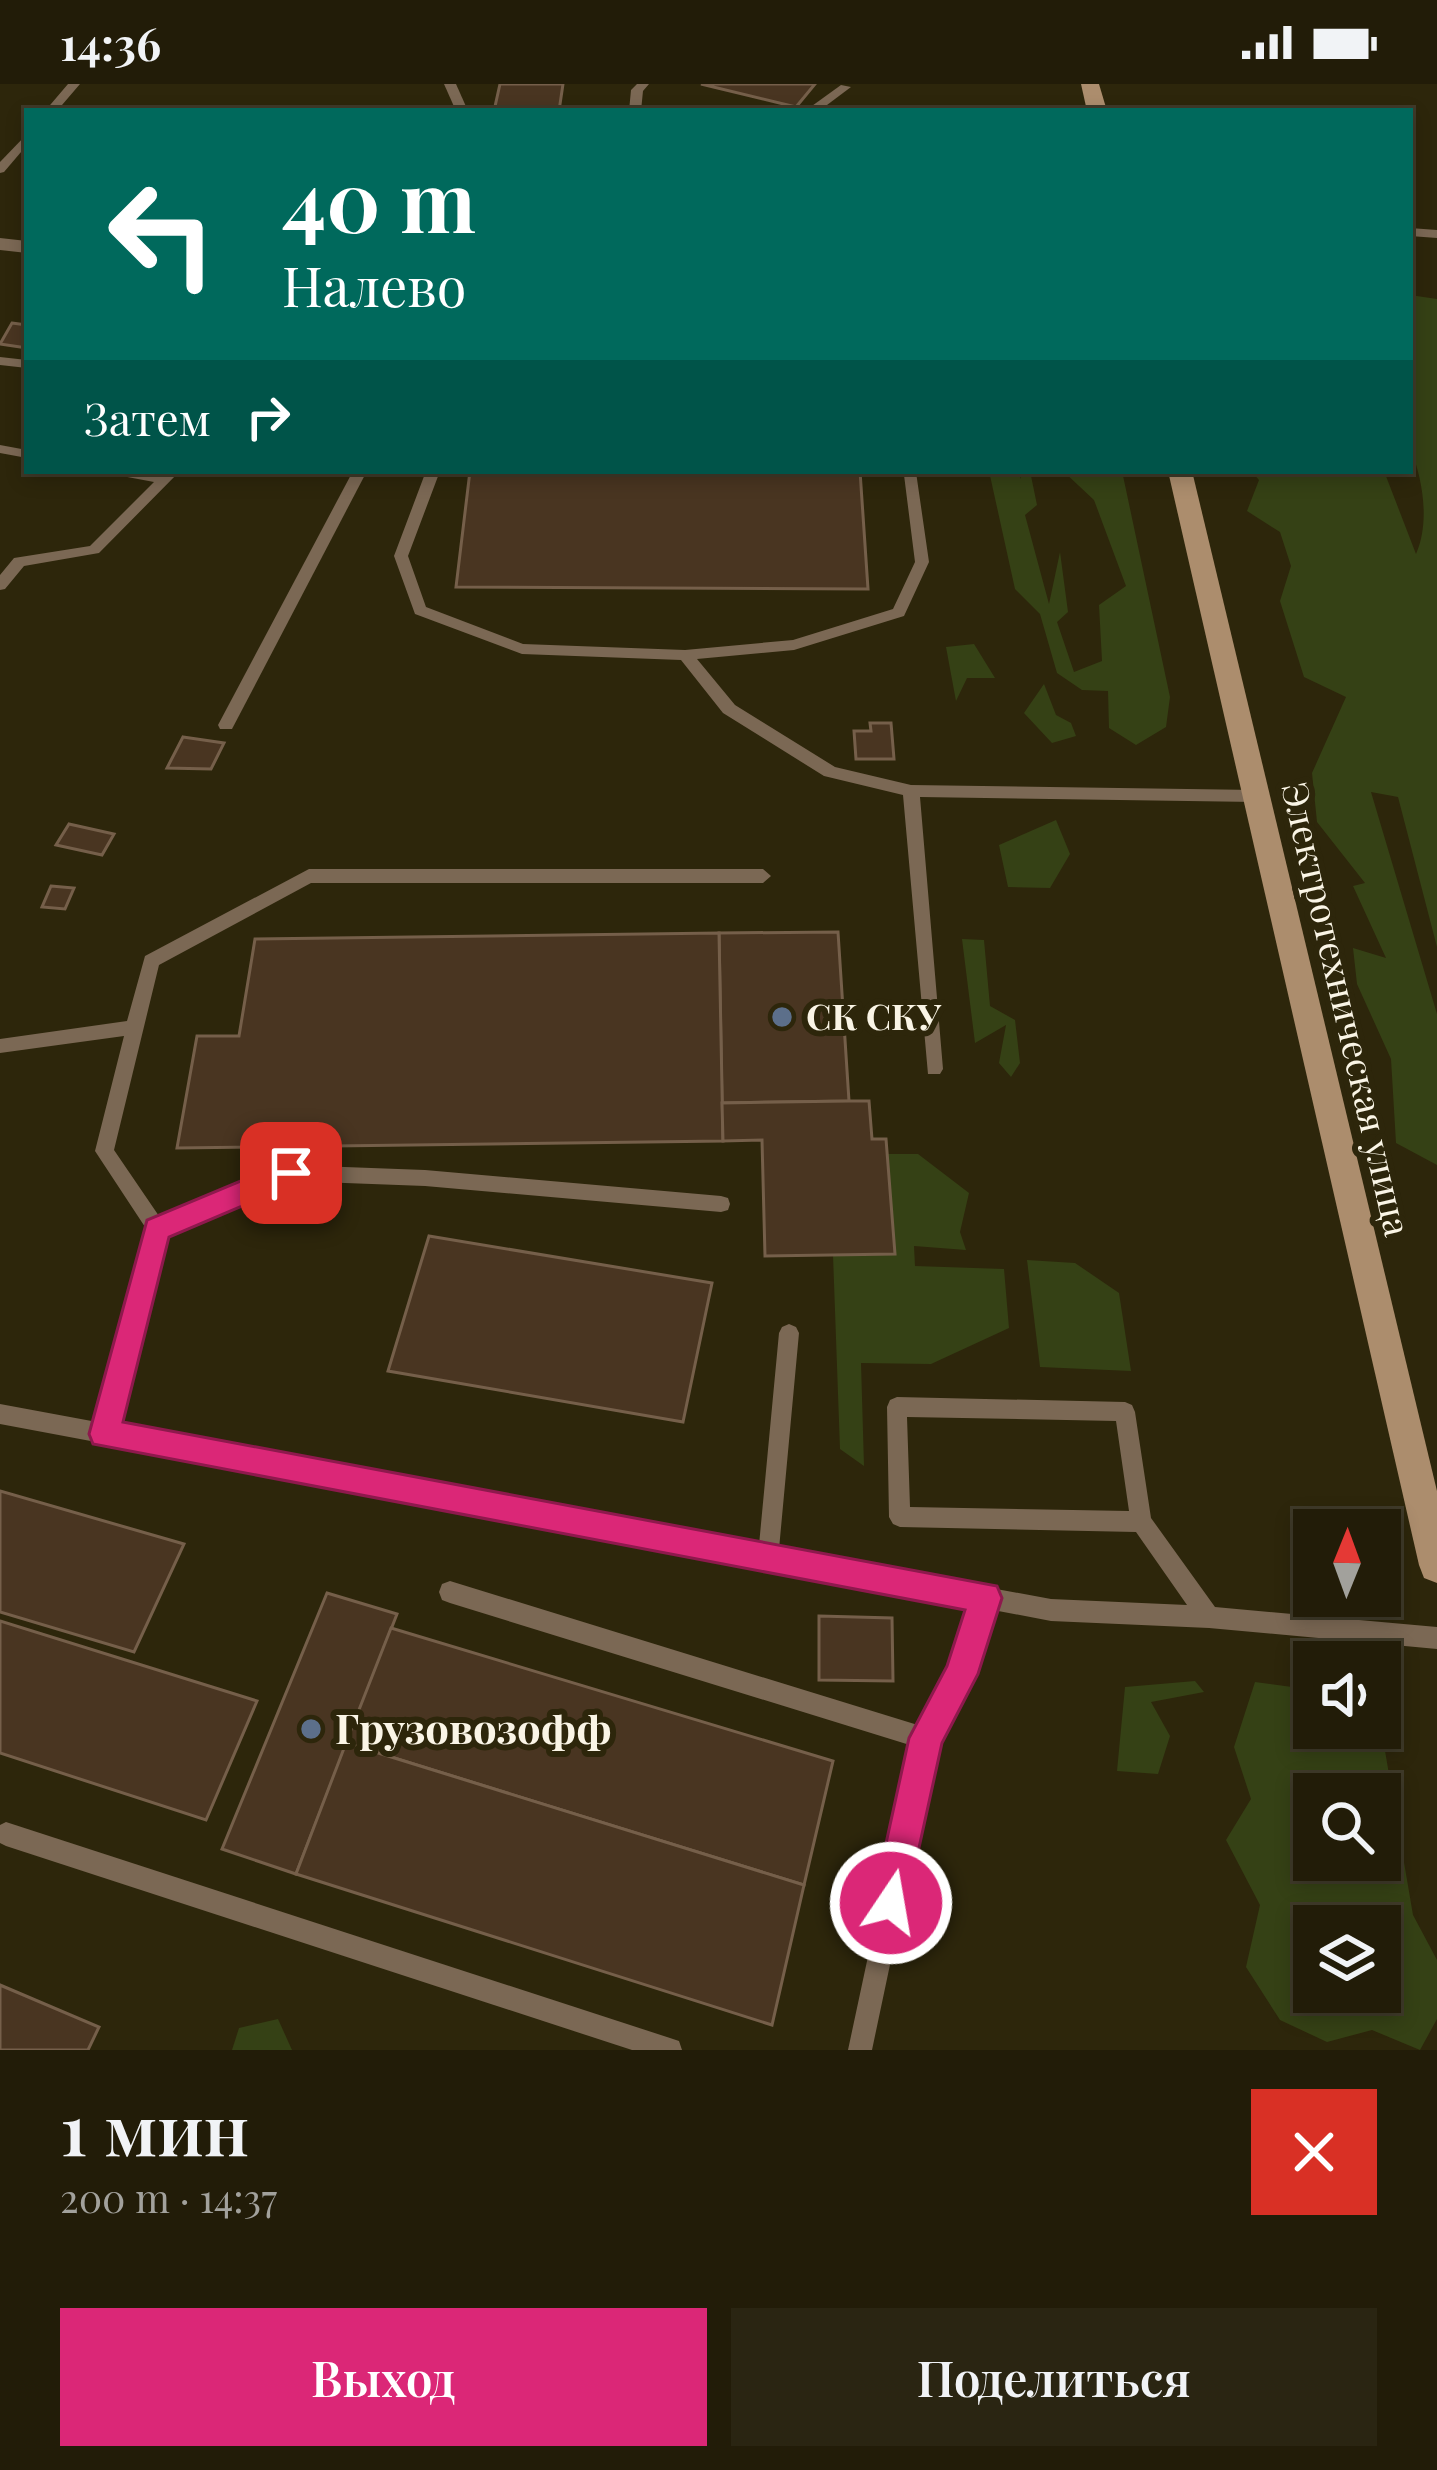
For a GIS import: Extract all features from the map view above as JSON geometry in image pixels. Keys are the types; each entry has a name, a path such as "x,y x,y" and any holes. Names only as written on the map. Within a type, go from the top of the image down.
{"main road":[{"name":"Электротехническая улица","path":"1181,474 1437,1565"}],"lane":[{"path":"53,108 74,84"},
{"path":"815,108 845,87"},
{"path":"0,169 24,141"},
{"path":"226,725 358,474"},
{"path":"433,474 401,556 419,610 522,649 685,655 794,645 899,612 922,562 911,475"},
{"path":"0,585 19,562 94,550 169,475"},
{"path":"685,655 729,709 830,772 911,791 1256,796"},
{"path":"911,791 934,1069"},
{"path":"104,1434 157,1229 104,1151 151,961 309,876 764,876"},
{"path":"0,1046 135,1027"},
{"path":"157,1229 291,1173 425,1178 721,1204"},
{"path":"768,1557 789,1333"},
{"path":"1141,1522 900,1517 897,1407 1125,1412 1141,1522 1209,1617"},
{"path":"0,1414 1051,1610 1209,1617 1437,1638"},
{"path":"450,1592 926,1738"},
{"path":"860,2050 926,1738 961,1674 986,1598"},
{"path":"6,1834 670,2050"}],"green space":[{"path":"1413,295 1437,299 1437,947 1398,797 1371,792 1437,1014 1437,1165 1396,1143 1391,1059 1357,984 1353,948 1386,958 1353,886 1365,883 1317,822 1312,773 1346,697 1304,677 1280,601 1291,566 1280,532 1247,511 1259,480 1254,474 1385,474 1416,554 1424,515 1413,457"},
{"path":"990,474 1018,474 1021,479 1020,474 1031,474 1037,505 1025,515 1049,604 1060,552 1068,612 1057,622 1074,672 1102,661 1099,605 1126,586 1094,500 1066,474 1123,474 1170,697 1166,727 1136,745 1109,728 1108,691 1082,690 1057,673 1040,614 1015,589"},
{"path":"974,644 995,678 967,678 956,701 946,647"},
{"path":"1044,684 1056,715 1071,723 1076,736 1052,743 1024,713"},
{"path":"1056,820 1070,854 1050,888 1008,887 999,845"},
{"path":"962,939 984,940 990,1006 1015,1020 1020,1063 1011,1077 999,1063 1006,1025 975,1043"},
{"path":"887,1154 918,1154 969,1193 960,1232 966,1250 914,1246 915,1266 1004,1269 1009,1328 931,1364 861,1363 864,1466 840,1449 833,1255 895,1254"},
{"path":"1027,1260 1075,1263 1119,1293 1131,1371 1040,1367"},
{"path":"1195,1681 1204,1692 1151,1702 1170,1736 1158,1774 1117,1771 1125,1687"},
{"path":"1255,1682 1293,1687 1293,1749 1385,1749 1389,1773 1293,1773 1293,1881 1401,1881 1401,1845 1413,1915 1437,1960 1437,2019 1420,2050 1372,2030 1327,2042 1280,2020 1246,1967 1260,1905 1226,1840 1251,1799 1234,1747"},
{"path":"278,2019 292,2050 232,2050 239,2028"}],"building":[{"path":"500,84 563,84 559,108 495,108"},
{"path":"701,84 815,84 796,107"},
{"path":"12,323 24,325 24,348 0,344"},
{"path":"470,474 860,474 868,589 456,587"},
{"path":"870,723 891,723 894,759 856,759 854,731 871,731"},
{"path":"183,737 224,743 211,769 167,768"},
{"path":"69,824 114,834 102,855 56,845"},
{"path":"51,886 74,888 65,909 42,907"},
{"name":"СК СКУ","path":"838,932 849,1101 722,1103 719,933"},
{"path":"719,933 723,1141 177,1148 197,1036 239,1036 255,939"},
{"path":"869,1101 872,1139 886,1139 895,1254 765,1256 762,1140 723,1141 722,1103"},
{"path":"429,1236 712,1283 683,1422 388,1371"},
{"path":"0,1491 184,1544 134,1652 0,1612"},
{"name":"Грузовозофф","path":"327,1593 397,1614 296,1874 222,1849"},
{"path":"819,1616 892,1618 893,1681 819,1680"},
{"path":"0,1621 257,1701 206,1820 0,1753"},
{"path":"391,1628 833,1761 804,1885 346,1743"},
{"path":"346,1743 804,1885 772,2025 296,1874"},
{"path":"0,1985 99,2027 88,2050 0,2050"}],"place":[{"name":"СК СКУ","path":"782,1017"},
{"name":"Грузовозофф","path":"311,1729"}],"route":[{"path":"291,1173 157,1229 104,1434 986,1598 961,1674 926,1738 891,1903"}]}
